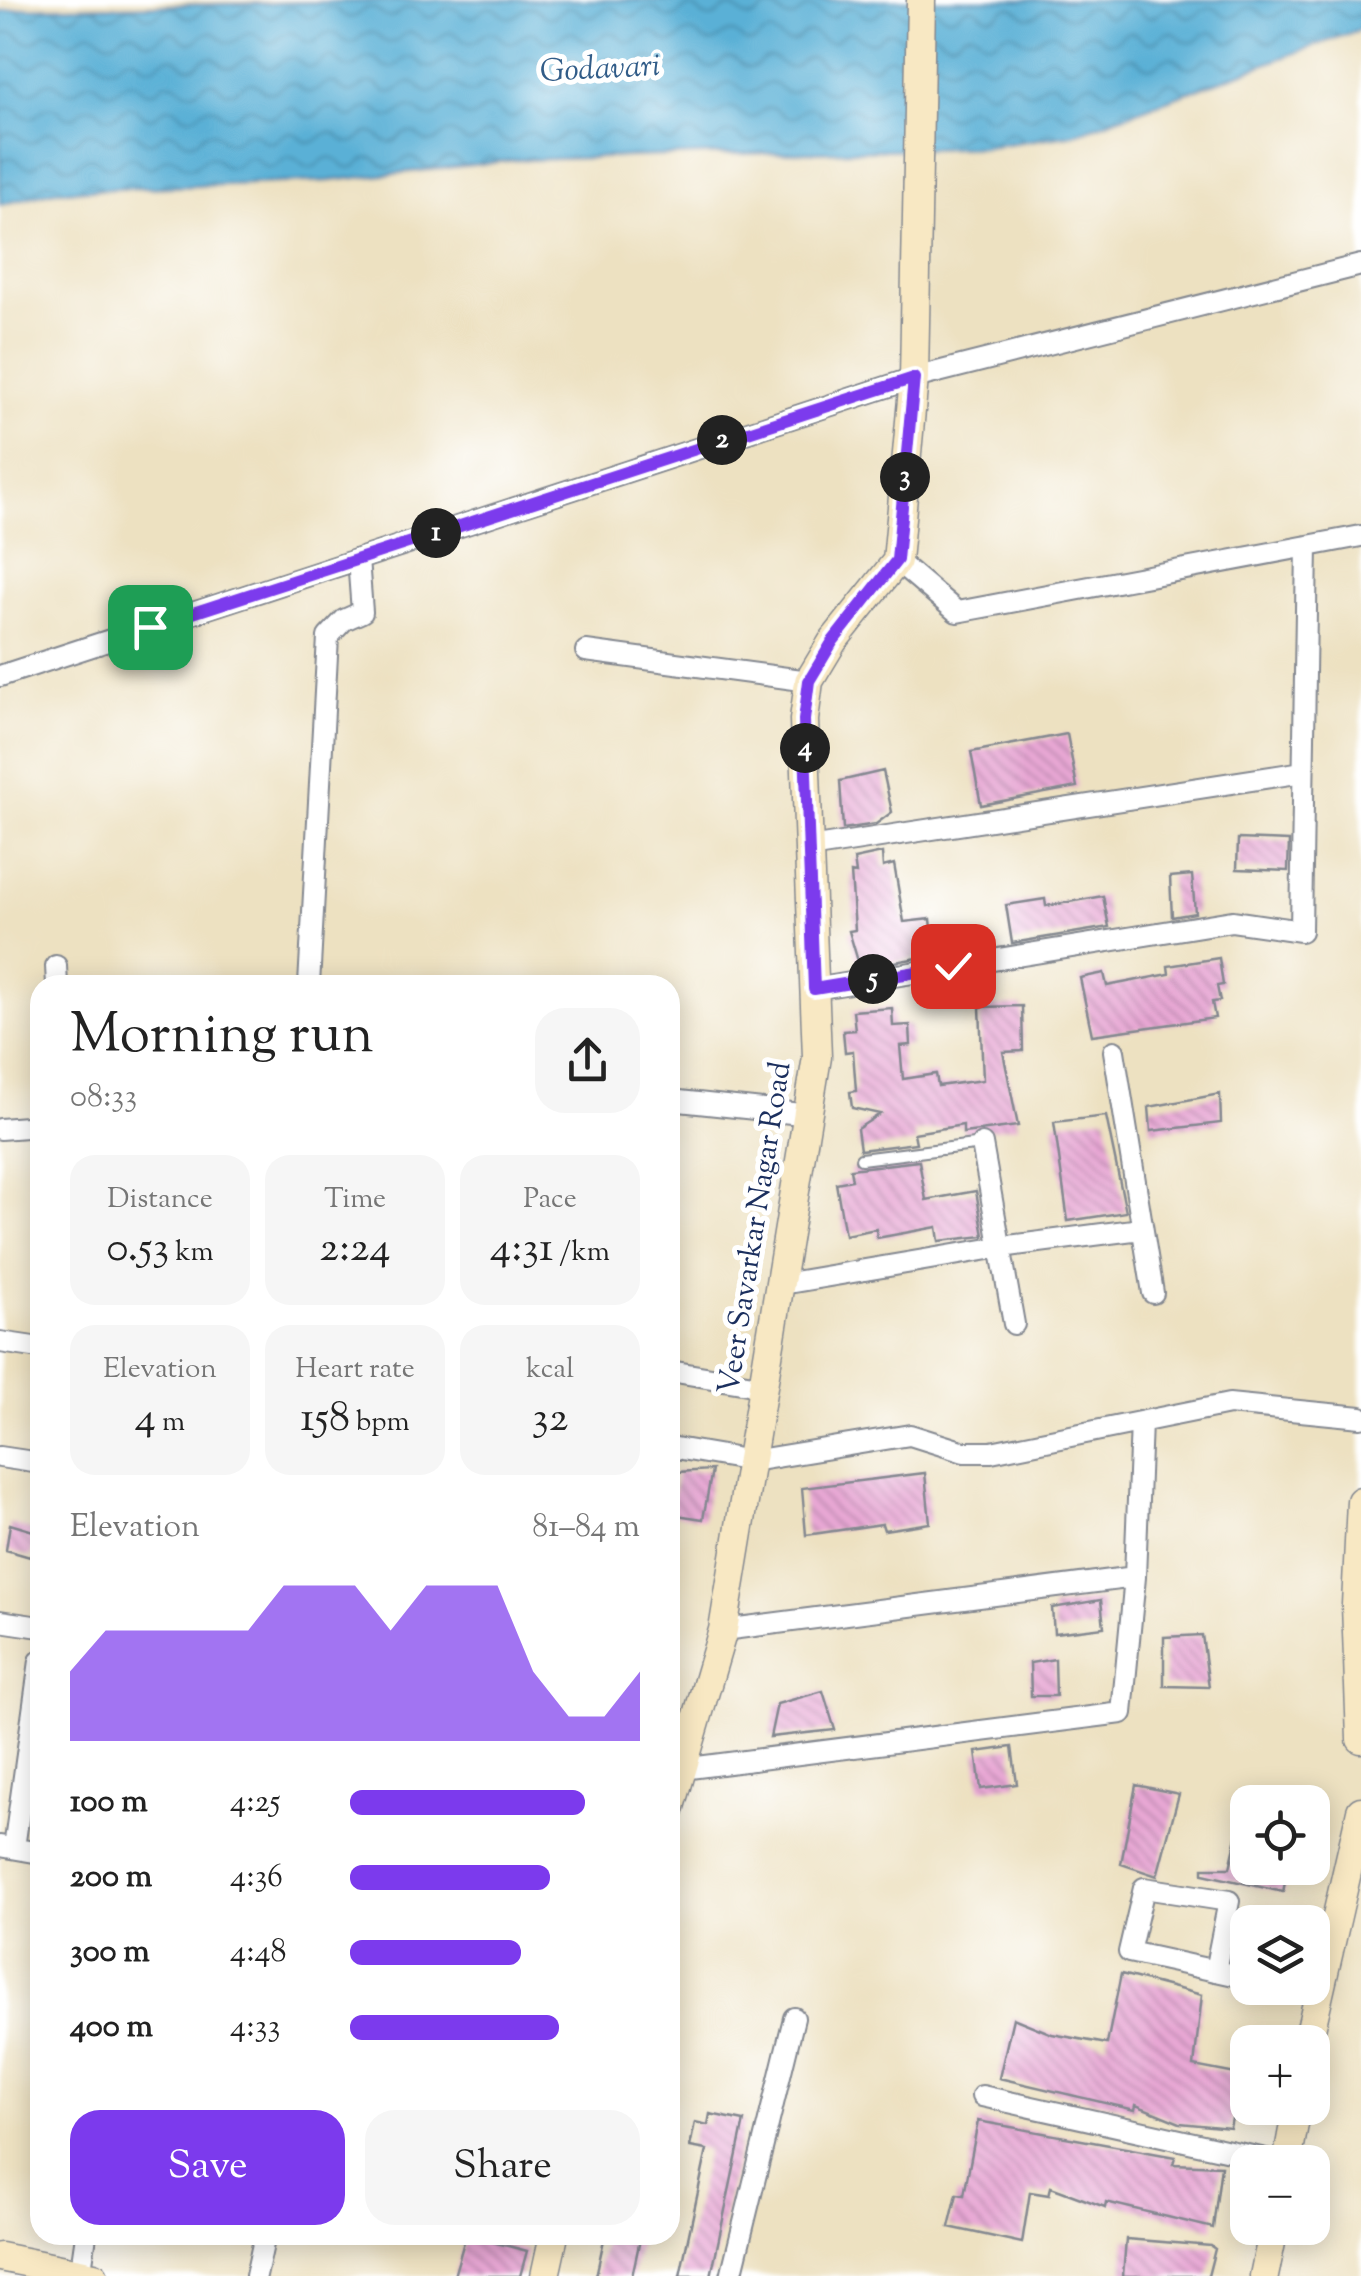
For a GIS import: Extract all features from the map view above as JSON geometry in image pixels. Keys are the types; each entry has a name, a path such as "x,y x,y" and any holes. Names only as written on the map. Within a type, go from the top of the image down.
{"street":[{"path":"921,0 921,196 914,378 897,560 957,612 1361,536"},
{"path":"0,676 914,378 1361,265"},
{"path":"814,989 1232,922 1301,931 1307,546"},
{"path":"310,975 328,637 344,620 362,612 358,558"},
{"name":"Veer Savarkar Nagar Road","path":"680,1776 682,1723 723,1630 817,1057 804,720 809,681 833,641 897,560"},
{"path":"586,651 809,681"},
{"path":"809,848 1303,772"},
{"path":"1114,1052 1153,1292"},
{"path":"680,1101 810,1114"},
{"path":"0,1129 30,1127"},
{"path":"982,1144 1014,1324"},
{"path":"782,1284 1000,1246 1141,1229"},
{"path":"0,1342 30,1346"},
{"path":"680,1372 764,1386"},
{"path":"680,1449 752,1461 910,1435 964,1452 992,1452 1229,1404 1361,1417"},
{"path":"682,1769 1122,1713 1135,1577 1141,1422"},
{"path":"0,1458 30,1462"},
{"path":"1361,1502 1356,1624 1361,1739"},
{"path":"723,1630 1135,1577"},
{"path":"0,1621 30,1626"},
{"path":"7,1847 30,1717"},
{"path":"1330,1909 1361,1812"},
{"path":"1215,1971 1229,1901 1144,1888 1129,1952 1215,1971 1230,1974"},
{"path":"732,2276 794,2018"},
{"path":"982,2096 1230,2151"},
{"path":"0,2257 85,2275 86,2245"},
{"path":"256,2276 262,2245"},
{"path":"544,2276 552,2245"},
{"path":"1264,2276 1270,2245"}],"lane":[{"path":"861,1158 982,1144"}],"water":[{"name":"Godavari","path":"425,0 1361,0 1361,29 1073,134 985,147 515,160 329,181 53,191 0,205 0,12 24,8"}],"building":[{"path":"1067,734 1077,787 981,805 971,752"},
{"path":"883,771 892,812 876,824 843,829 840,781"},
{"path":"1238,839 1289,841 1288,871 1237,869"},
{"path":"882,853 883,867 894,864 904,922 931,919 935,955 860,968 849,931 855,930 851,873 856,874 854,859"},
{"path":"1192,875 1195,913 1172,917 1170,877"},
{"path":"1103,896 1109,927 1012,943 1006,905 1045,899 1046,906"},
{"path":"1219,958 1223,985 1217,986 1220,1001 1212,1002 1215,1018 1092,1035 1080,978 1104,973 1107,986 1169,974 1168,966"},
{"path":"1022,1006 1023,1051 1003,1052 1018,1126 963,1133 963,1125 914,1133 916,1143 860,1150 857,1129 880,1114 852,1108 850,1092 856,1091 853,1051 845,1052 843,1031 855,1030 853,1011 892,1008 893,1026 910,1025 911,1045 900,1046 903,1079 936,1074 938,1086 983,1080 980,1007"},
{"path":"1220,1094 1221,1123 1151,1131 1149,1107"},
{"path":"1106,1116 1126,1212 1068,1221 1054,1122"},
{"path":"919,1161 926,1200 976,1191 984,1236 939,1241 937,1227 877,1238 876,1229 845,1235 836,1183 852,1180 850,1169"},
{"path":"712,1470 703,1519 680,1516 680,1472"},
{"path":"925,1473 930,1523 884,1530 882,1524 806,1535 802,1488"},
{"path":"10,1524 30,1530 30,1557 6,1550"},
{"path":"1101,1600 1104,1627 1054,1633 1052,1608"},
{"path":"1202,1635 1209,1687 1164,1686 1164,1637"},
{"path":"1055,1659 1056,1696 1031,1696 1030,1663"},
{"path":"823,1691 835,1730 770,1737 777,1704"},
{"path":"1012,1747 1017,1784 981,1789 976,1752"},
{"path":"1136,1785 1179,1794 1157,1876 1121,1864"},
{"path":"1203,1868 1230,1868 1230,1880 1203,1874"},
{"path":"1252,1885 1284,1885 1283,1892"},
{"path":"1121,1974 1202,1995 1194,2066 1230,2073 1230,2128 1180,2123 1136,2105 1135,2110 999,2078 1013,2018 1052,2034 1107,2044"},
{"path":"710,2114 744,2121 711,2276 680,2276 707,2150 690,2147 695,2122 708,2125"},
{"path":"978,2121 1175,2157 1173,2164 1221,2166 1213,2228 1106,2202 1105,2207 1051,2187 1049,2195 1030,2192 1022,2243 949,2227 957,2194 964,2195"},
{"path":"1126,2239 1211,2246 1215,2249 1208,2276 1123,2276"},
{"path":"463,2245 504,2245 527,2251 520,2276 454,2276"},
{"path":"603,2245 639,2245 632,2276 596,2276"}],"route":[{"path":"150,627 914,378 897,560 833,641 809,681 804,720 814,989 953,966"}]}
